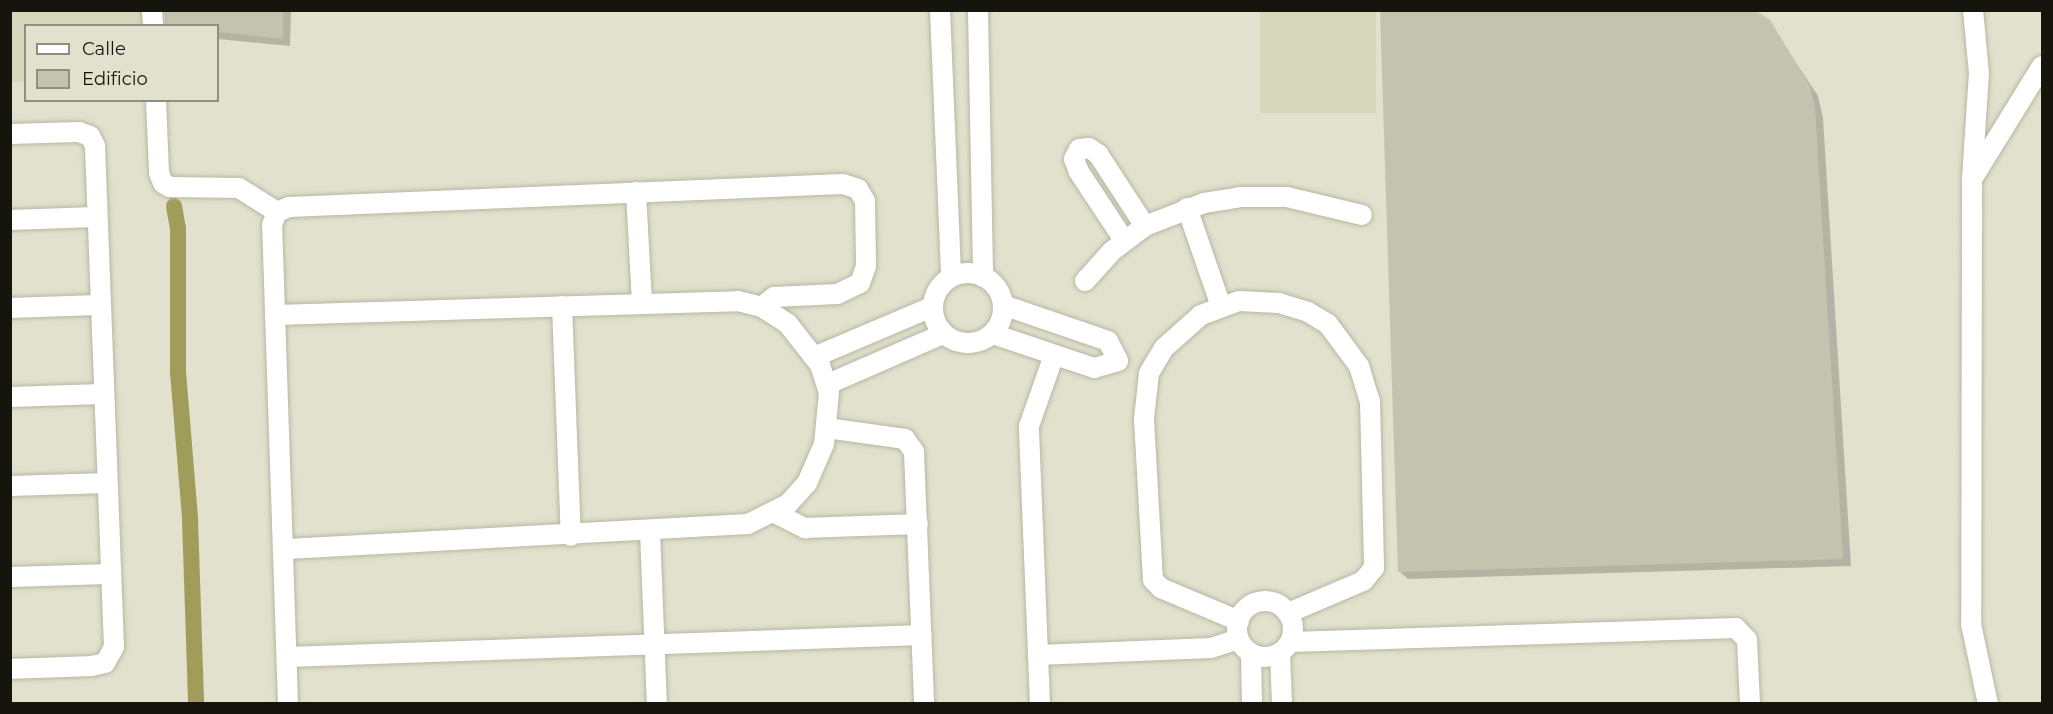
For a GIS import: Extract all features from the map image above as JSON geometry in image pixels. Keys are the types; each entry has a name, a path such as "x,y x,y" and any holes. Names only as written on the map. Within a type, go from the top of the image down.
{"street":[{"path":"940,10 951,277"},
{"path":"978,10 983,277"},
{"path":"1973,10 1979,73 1972,179 1971,624 1988,704"},
{"path":"1972,179 2043,66"},
{"path":"156,102 159,173 164,183 170,187 239,188 277,213"},
{"path":"10,134 79,132 90,136 95,146 98,304 114,647 105,663 10,669"},
{"path":"1124,240 1075,164 1079,149 1089,148 1098,154 1145,226"},
{"path":"288,704 272,225 277,213 289,207 636,192 843,184 858,189 865,201 866,266 860,283 837,294 774,297 762,307"},
{"path":"636,192 642,304"},
{"path":"1085,281 1124,240 1145,226 1187,208 1222,199 1263,196 1306,200 1362,215"},
{"path":"1187,208 1221,306"},
{"path":"10,220 95,217"},
{"path":"993,334 1003,305 993,284 973,273 951,277 935,295 932,307 935,321 943,334 965,343 993,334 1094,368 1118,360"},
{"path":"1288,613 1363,581 1374,568 1367,389 1352,353 1319,318 1296,307 1262,300 1221,306 1176,335 1149,373 1144,419 1153,580 1161,588 1243,637 1265,657 1285,647 1736,628 1747,640 1750,704"},
{"path":"275,315 738,301 762,307 788,324 814,357 828,384 827,428 807,483 800,494 775,513 734,528 283,549"},
{"path":"10,308 98,304"},
{"path":"1003,305 1108,341 1118,360 1149,373"},
{"path":"562,306 571,536"},
{"path":"814,357 932,307"},
{"path":"828,384 943,334"},
{"path":"1040,704 1029,426 1054,355"},
{"path":"10,397 102,394"},
{"path":"827,428 909,442 916,459 924,704"},
{"path":"10,486 107,483"},
{"path":"775,513 805,528 918,524"},
{"path":"650,532 657,704"},
{"path":"10,577 109,574"},
{"path":"1252,704 1243,637 1244,612 1261,602 1281,606 1288,613 1292,622 1285,647 1282,704"},
{"path":"287,657 922,635"},
{"path":"1038,655 1211,648 1243,637"}],"shaded area":[{"path":"10,11 146,11 146,24 24,24 24,81 11,82"},
{"path":"1260,11 1376,11 1376,113 1260,113"}],"building":[{"path":"164,10 283,10 283,39 219,32 219,24 165,24"},
{"path":"1380,10 1754,10 1770,20 1810,86 1815,109 1843,559 1398,572"}],"waterway":[{"path":"174,206 178,228 178,372 190,519 196,704"}]}
